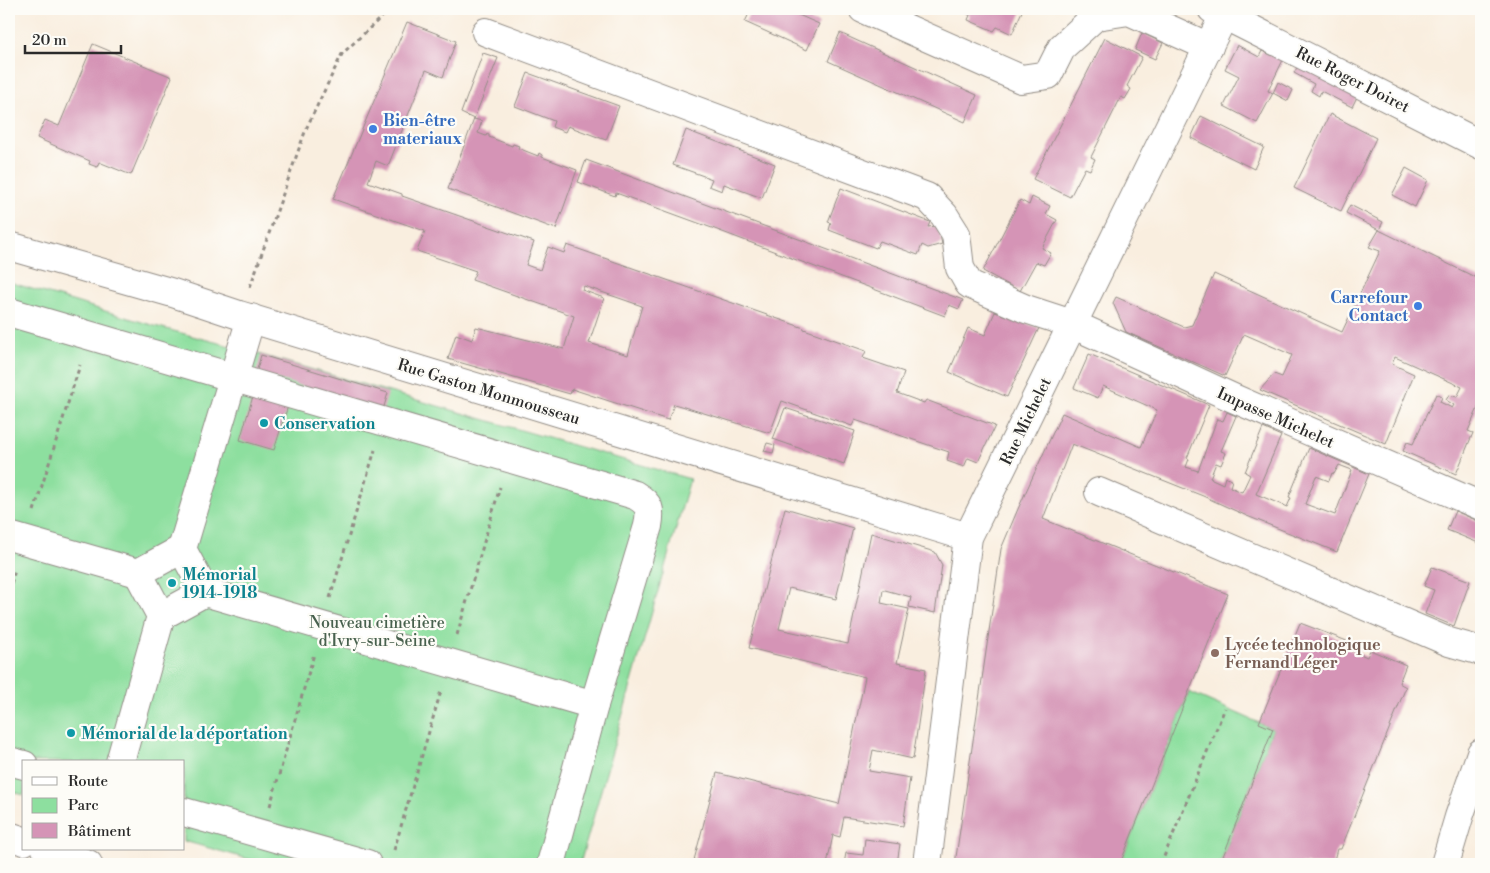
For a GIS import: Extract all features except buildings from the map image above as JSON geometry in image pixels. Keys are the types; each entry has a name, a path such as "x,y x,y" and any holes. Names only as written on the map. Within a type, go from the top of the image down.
{"street":[{"path":"863,9 1021,79 1048,75 1062,48 1096,16 1129,10 1209,47"},
{"name":"Rue Michelet","path":"927,864 968,537 1209,47 1221,10"},
{"name":"Rue Roger Doiret","path":"1221,10 1481,145"},
{"name":"Impasse Michelet","path":"486,32 927,197 944,215 956,234 960,268 969,284 1026,309 1072,324 1233,398 1481,506"},
{"name":"Rue Gaston Monmousseau","path":"9,246 173,293 968,537"},
{"path":"9,312 635,495 645,500 650,515 648,526 594,705 551,864"},
{"path":"17,538 138,573 182,549 233,377 245,316"},
{"path":"1099,492 1449,642 1481,651"},
{"path":"182,549 206,592"},
{"path":"121,760 161,616 138,573"},
{"path":"161,616 206,592 594,705"},
{"path":"1445,864 1481,753"},
{"path":"9,761 22,764"},
{"path":"185,812 367,864"},
{"path":"9,836 22,841"},
{"path":"49,850 88,864"}],"path":[{"path":"245,316 306,129 342,54 390,9"},
{"path":"9,591 17,538 89,336"},
{"path":"1161,864 1224,708"}],"green space":[{"name":"Nouveau cimetière d'Ivry-sur-Seine","path":"9,282 155,326 241,349 690,479 580,864 266,864 185,841 185,760 22,760 22,794 9,791"},
{"path":"1189,692 1273,729 1220,864 1120,864"}],"place":[{"name":"Bien-être materiaux","path":"373,129"},
{"name":"Carrefour Contact","path":"1418,306"},
{"name":"Conservation","path":"264,423"},
{"name":"Mémorial 1914-1918","path":"172,583"},
{"name":"Lycée technologique Fernand Léger","path":"1215,653"},
{"name":"Mémorial de la déportation","path":"71,733"}]}
